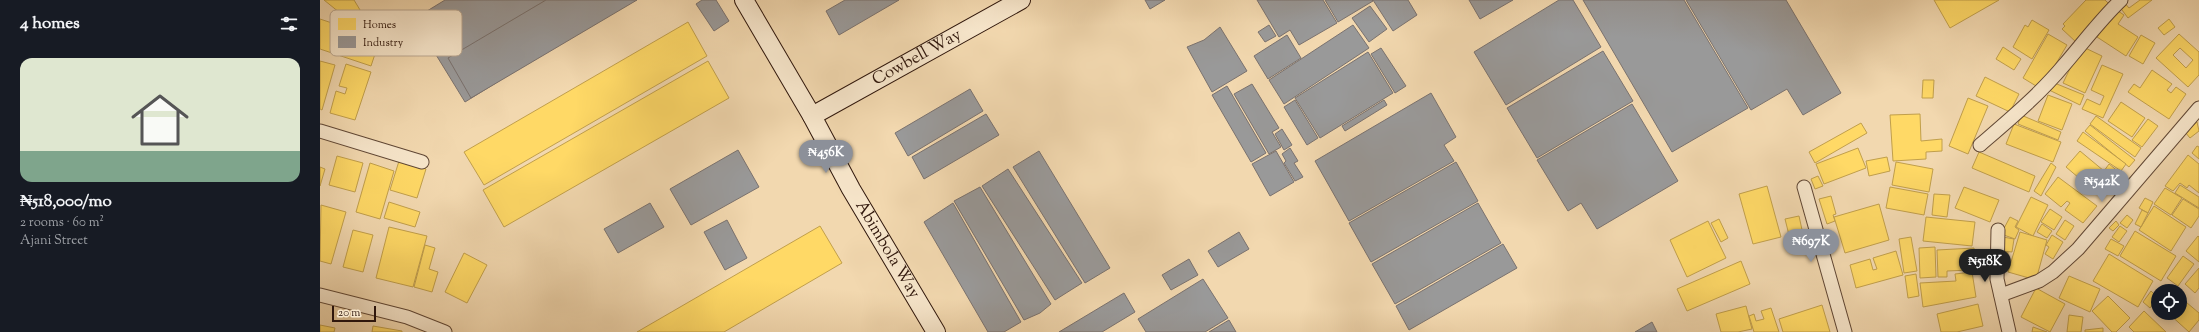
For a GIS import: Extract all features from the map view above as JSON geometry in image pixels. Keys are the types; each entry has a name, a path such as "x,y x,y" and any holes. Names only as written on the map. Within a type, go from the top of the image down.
{"street":[{"name":"Abimbola Way","path":"744,0 812,116 851,189 936,332"},
{"name":"Cowbell Way","path":"812,116 1021,0"},
{"path":"1980,145 2025,107 2064,65 2107,13 2121,0"},
{"path":"2000,295 2039,281 2053,272 2078,249 2199,108"},
{"path":"320,131 422,162"},
{"path":"1804,188 1845,332"},
{"path":"1998,230 1997,279 2009,332"},
{"path":"320,295 407,317 445,332"}],"building: Homes":[{"path":"324,0 354,0 360,10 336,10"},
{"path":"1934,0 1999,0 1950,28"},
{"path":"2086,0 2105,0 2110,5 2076,42 2062,29 2065,26 2063,24"},
{"path":"2140,0 2152,0 2128,18 2119,6 2124,2 2129,8"},
{"path":"2115,9 2124,15 2118,24 2138,37 2126,56 2097,37"},
{"path":"320,19 330,22 330,52 320,49"},
{"path":"2169,19 2175,27 2164,35 2158,28"},
{"path":"2032,20 2049,30 2032,59 2013,47 2025,25 2028,27"},
{"path":"688,22 707,56 484,185 464,152"},
{"path":"2048,34 2067,45 2041,89 2023,78"},
{"path":"2179,34 2199,52 2199,75 2188,87 2156,58","holes":["2180,48 2193,60 2186,68 2173,55"]},
{"path":"2141,35 2155,43 2143,64 2129,56"},
{"path":"2081,46 2102,56 2085,93 2063,83"},
{"path":"2003,47 2021,59 2014,70 1996,59"},
{"path":"341,56 374,56 371,66"},
{"path":"320,61 335,65 322,110 320,109"},
{"path":"708,61 729,98 504,227 483,190"},
{"path":"346,64 371,72 355,120 330,113 336,91 345,94 347,88 339,86"},
{"path":"2102,65 2123,74 2103,118 2082,109 2087,99 2100,105 2104,96 2091,90"},
{"path":"2152,70 2172,84 2167,90 2171,93 2176,87 2186,94 2169,119 2128,92 2134,84 2140,88"},
{"path":"1985,77 2019,94 2010,112 1976,96"},
{"path":"1923,80 1934,80 1933,98 1922,98"},
{"path":"2052,82 2084,95 2080,105 2047,89"},
{"path":"2048,95 2072,104 2062,130 2038,121"},
{"path":"1968,98 1988,106 1968,154 1949,146"},
{"path":"2121,102 2145,118 2132,137 2108,121"},
{"path":"1920,114 1921,141 1942,139 1942,151 1926,152 1926,159 1893,161 1890,115"},
{"path":"2021,115 2061,132 2058,140 2018,124"},
{"path":"2096,116 2141,148 2135,157 2090,124"},
{"path":"2148,119 2158,126 2142,147 2132,140"},
{"path":"2197,122 2199,131 2190,138 2185,132"},
{"path":"1861,123 1867,133 1815,163 1809,152"},
{"path":"2014,124 2061,142 2053,162 2006,144"},
{"path":"2090,125 2135,160 2129,167 2085,131"},
{"path":"2083,132 2126,164 2121,171 2077,141"},
{"path":"2197,146 2199,147 2199,159 2192,153"},
{"path":"1858,148 1866,168 1824,184 1816,164"},
{"path":"2080,151 2104,171 2109,164 2119,172 2101,193 2094,187 2092,189 2066,167"},
{"path":"1979,152 2035,176 2029,192 1972,168"},
{"path":"2188,155 2199,164 2199,193 2189,185 2187,188 2180,183 2173,191 2165,186"},
{"path":"337,156 363,163 355,192 329,185"},
{"path":"1887,157 1890,171 1869,176 1866,161"},
{"path":"399,161 426,169 417,198 390,190"},
{"path":"1896,162 1933,169 1929,192 1892,185"},
{"path":"370,163 394,171 380,219 356,212"},
{"path":"2051,163 2056,167 2041,196 2034,191"},
{"path":"320,167 325,169 320,186"},
{"path":"1818,176 1823,186 1815,189 1811,179"},
{"path":"2058,177 2097,206 2083,223 2065,210 2070,203 2067,201 2061,207 2045,194"},
{"path":"2180,185 2199,197 2199,208 2175,193"},
{"path":"1767,186 1781,237 1753,244 1739,194"},
{"path":"1890,187 1928,194 1924,215 1886,208"},
{"path":"1964,187 1999,200 1990,222 1955,208"},
{"path":"2165,188 2182,198 2171,215 2154,204"},
{"path":"1934,194 1950,195 1947,217 1932,215"},
{"path":"1831,196 1836,214 1833,215 1835,221 1827,224 1819,199"},
{"path":"2031,197 2048,205 2033,236 2016,227"},
{"path":"2145,198 2153,202 2148,213 2139,208"},
{"path":"2183,199 2199,209 2199,216 2191,228 2172,215"},
{"path":"389,202 420,212 415,227 384,218"},
{"path":"1879,204 1889,240 1845,253 1834,217"},
{"path":"321,205 346,212 331,264 320,261"},
{"path":"2154,206 2186,227 2171,251 2139,230"},
{"path":"2050,209 2062,217 2054,230 2041,222"},
{"path":"2142,210 2148,213 2141,227 2135,224"},
{"path":"2127,215 2133,220 2127,228 2120,223"},
{"path":"1799,216 1806,248 1793,251 1785,219"},
{"path":"1926,217 1975,222 1972,246 1923,241"},
{"path":"2010,217 2018,221 2015,227 2019,230 2015,239 2001,234"},
{"path":"1719,219 1728,238 1721,242 1711,223"},
{"path":"2065,220 2074,226 2065,240 2056,234"},
{"path":"1708,221 1726,258 1687,277 1670,240"},
{"path":"2116,221 2119,225 2113,231 2109,228"},
{"path":"2042,224 2052,231 2047,238 2037,232"},
{"path":"820,226 842,263 724,332 637,332"},
{"path":"2120,226 2127,231 2119,242 2112,237"},
{"path":"389,227 427,236 413,287 376,278"},
{"path":"353,230 373,235 363,272 343,267"},
{"path":"2135,231 2176,256 2161,281 2120,256"},
{"path":"2020,232 2047,240 2036,280 2008,272"},
{"path":"2052,235 2063,242 2053,259 2045,254 2049,247 2046,245"},
{"path":"2198,236 2199,237 2199,262 2186,251"},
{"path":"1911,237 1917,271 1904,273 1899,239"},
{"path":"2003,237 2014,239 2012,252 2001,251"},
{"path":"2111,239 2124,246 2118,256 2105,249"},
{"path":"425,245 435,248 429,269 438,272 432,292 414,287"},
{"path":"1935,247 1936,277 1920,278 1919,248"},
{"path":"1974,248 1975,266 1970,267 1970,270 1947,271 1947,277 1938,277 1937,250"},
{"path":"1896,251 1903,275 1856,288 1850,265 1870,259 1873,270 1877,269 1873,258"},
{"path":"2000,252 2008,252 2008,271 1999,270"},
{"path":"464,253 487,265 467,303 445,292"},
{"path":"2109,254 2153,281 2138,307 2093,281"},
{"path":"2183,256 2194,264 2179,284 2175,284 2167,278"},
{"path":"1741,261 1750,284 1687,311 1677,289"},
{"path":"2199,268 2199,288 2195,293 2187,284 2185,284"},
{"path":"1972,272 1976,297 1923,307 1920,283 1956,281 1955,274"},
{"path":"1916,274 1919,296 1908,298 1905,276"},
{"path":"2069,276 2100,289 2090,312 2059,298"},
{"path":"2036,288 2065,304 2050,332 2021,317"},
{"path":"2151,291 2151,307 2150,308 2143,302"},
{"path":"2108,296 2130,318 2116,332 2112,332 2092,311"},
{"path":"2187,303 2199,313 2199,320 2189,332 2176,320 2187,320"},
{"path":"1978,304 1983,326 1957,332 1941,332 1937,314"},
{"path":"1822,305 1830,332 1783,332 1779,319"},
{"path":"1746,306 1752,329 1738,332 1721,332 1716,314"},
{"path":"1771,308 1779,332 1754,332 1749,316 1754,314 1756,321 1764,319 1761,311"},
{"path":"2144,311 2151,318 2151,320 2153,320 2166,332 2134,332 2129,327"},
{"path":"2069,315 2083,317 2081,332 2067,332"},
{"path":"320,325 335,328 334,332 320,332"},
{"path":"373,326 402,331 402,332 372,332"},
{"path":"2033,327 2047,332 2032,332"},
{"path":"2103,328 2103,332 2085,332 2085,330"}],"building: Industry":[{"path":"445,0 630,0 465,102 437,56 462,56 462,10 429,10"},
{"path":"546,0 637,0 471,98 448,58 451,56 462,56 462,50"},
{"path":"702,0 716,0 729,21 714,31 696,4"},
{"path":"845,0 899,0 839,35 826,11"},
{"path":"1145,0 1165,0 1150,9"},
{"path":"1257,0 1323,0 1337,23 1299,45 1290,30 1279,37"},
{"path":"1325,0 1372,0 1373,1 1338,22"},
{"path":"1373,0 1408,0 1417,15 1393,31"},
{"path":"1469,0 1513,0 1480,19"},
{"path":"1559,0 1573,0 1601,47 1506,105 1474,52"},
{"path":"1583,0 1684,0 1748,108 1672,152"},
{"path":"1686,0 1786,0 1841,93 1803,115 1787,89 1751,110"},
{"path":"1370,6 1387,29 1369,42 1352,18"},
{"path":"1269,25 1276,36 1265,42 1258,32"},
{"path":"1353,25 1369,48 1284,104 1269,80"},
{"path":"1220,27 1247,71 1212,92 1187,47 1204,40"},
{"path":"1287,35 1301,58 1268,79 1254,56"},
{"path":"1381,48 1406,86 1395,93 1371,54"},
{"path":"1603,51 1633,101 1537,158 1507,108"},
{"path":"1368,52 1393,93 1320,138 1295,98"},
{"path":"1252,84 1279,128 1272,132 1281,147 1269,154 1234,94"},
{"path":"1227,86 1266,153 1251,162 1212,95"},
{"path":"970,89 983,111 908,156 895,133"},
{"path":"1431,93 1456,137 1444,145 1454,161 1349,221 1315,161"},
{"path":"1295,100 1318,138 1307,145 1284,107"},
{"path":"1384,100 1387,105 1345,131 1342,126"},
{"path":"1632,104 1678,181 1597,229 1581,203 1568,211 1537,160"},
{"path":"986,114 999,135 924,179 912,157"},
{"path":"1282,129 1292,145 1284,150 1275,134"},
{"path":"1290,148 1298,161 1294,163 1303,177 1295,181 1284,163 1286,161 1282,154"},
{"path":"738,150 759,187 691,225 670,189"},
{"path":"1039,151 1110,268 1085,283 1013,167"},
{"path":"1276,151 1294,182 1270,196 1252,164"},
{"path":"1456,162 1478,201 1371,262 1349,223"},
{"path":"1008,169 1082,283 1055,300 982,186"},
{"path":"980,187 1051,304 1040,313 1024,320 954,201"},
{"path":"650,203 664,227 618,253 604,229"},
{"path":"953,203 1021,322 1004,332 988,332 924,222"},
{"path":"1478,203 1501,243 1395,304 1372,264"},
{"path":"727,220 747,258 725,270 704,232"},
{"path":"1239,232 1249,249 1218,267 1208,251"},
{"path":"1503,244 1517,268 1409,330 1396,306"},
{"path":"1189,259 1198,275 1171,290 1162,275"},
{"path":"1203,279 1228,318 1205,332 1146,332 1138,319"},
{"path":"1124,293 1135,312 1102,332 1059,332"},
{"path":"1229,320 1236,332 1209,332"},
{"path":"1652,322 1657,332 1635,332"}]}
